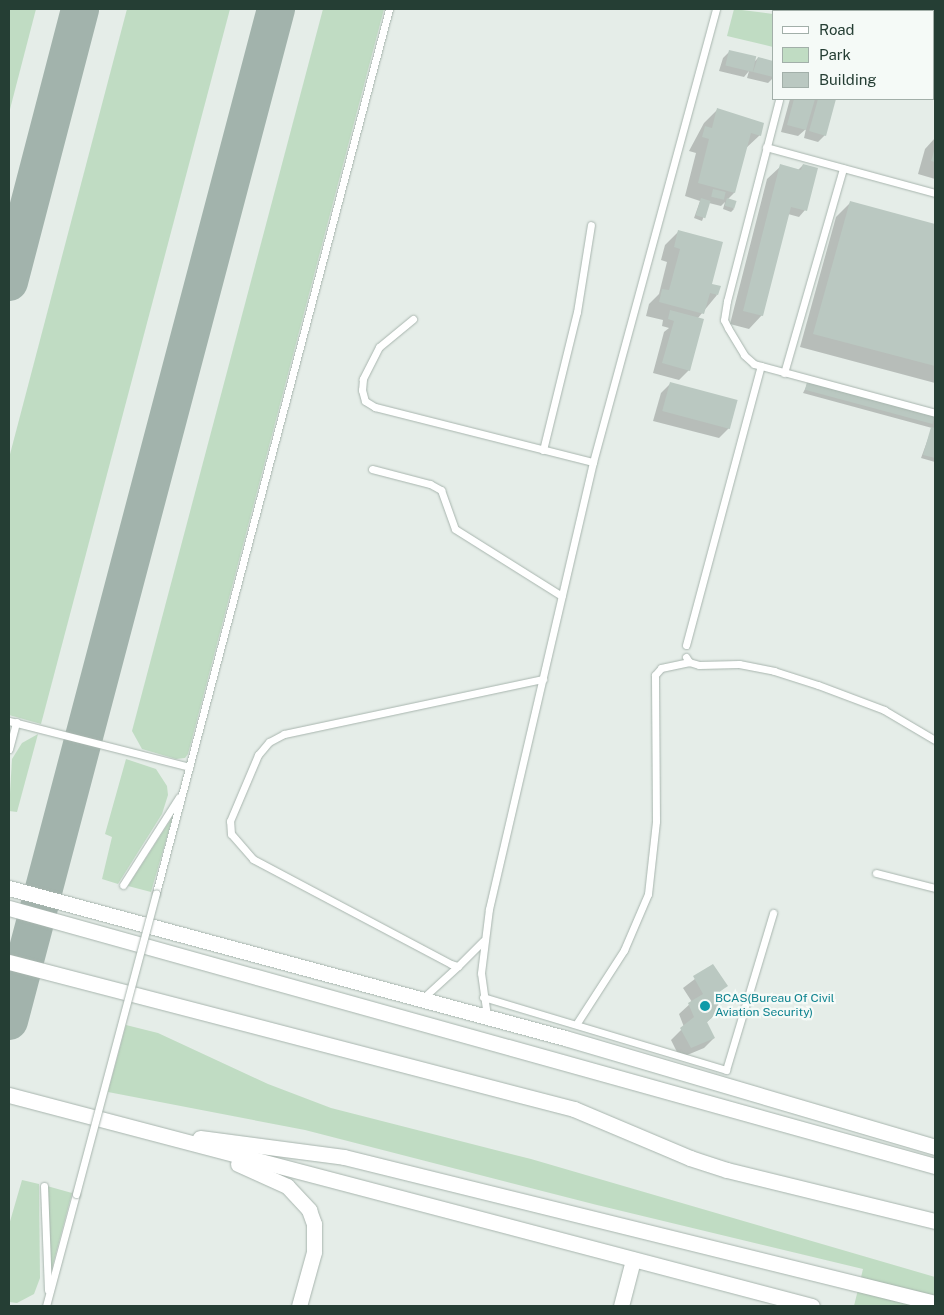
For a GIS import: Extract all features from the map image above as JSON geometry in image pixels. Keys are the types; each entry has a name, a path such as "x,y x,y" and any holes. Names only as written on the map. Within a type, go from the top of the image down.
{"main road":[{"path":"9,888 487,1016 935,1147"},
{"path":"9,908 935,1166"},
{"path":"9,962 574,1109 718,1167 935,1221"},
{"path":"9,1095 812,1306"},
{"path":"161,1135 237,1141 344,1157 935,1303"},
{"path":"161,1135 265,1174 287,1186 302,1199 314,1224 315,1238 299,1306"},
{"path":"621,1306 633,1260"}],"lane":[{"path":"46,1306 389,9"},
{"path":"487,1016 483,997 483,941 593,462 716,9"},
{"path":"779,100 724,311 728,328 744,355 761,366 935,413"},
{"path":"766,147 935,193"},
{"path":"784,373 843,168"},
{"path":"544,450 577,312 591,225"},
{"path":"413,319 379,348 363,379 362,390 366,400 375,407 593,462"},
{"path":"686,645 761,366"},
{"path":"372,469 430,484 441,490 455,529 562,596"},
{"path":"576,1024 624,950 648,894 656,821 655,675 661,668 688,659 699,666 739,664 783,674 884,710 935,740"},
{"path":"458,966 253,859 231,834 234,806 258,755 268,742 284,734 543,679"},
{"path":"9,749 12,722 189,766"},
{"path":"123,885 182,792"},
{"path":"876,873 935,888"},
{"path":"483,997 726,1070 773,913"},
{"path":"422,999 483,941"},
{"path":"44,1186 48,1298"}],"green space":[{"path":"9,9 36,9 9,113"},
{"path":"127,9 230,9 41,724 9,715 9,458"},
{"path":"323,9 384,9 188,754 185,758 176,759 142,749 132,731"},
{"path":"734,9 772,14 772,47 727,36"},
{"path":"881,9 935,9 935,24 934,10"},
{"path":"38,734 17,812 9,811 12,759 22,743"},
{"path":"126,759 156,769 167,786 168,795 162,814 118,884 102,879 112,837 105,834"},
{"path":"173,816 151,892 128,886"},
{"path":"126,1025 158,1033 268,1084 331,1108 531,1159 935,1277 935,1306 854,1306 863,1269 597,1205 305,1130 108,1092"},
{"path":"22,1180 39,1184 40,1278 34,1294 17,1303 9,1302 9,1225"},
{"path":"47,1186 72,1193 51,1272"}],"building":[{"path":"729,50 756,56 753,72 725,66"},
{"path":"758,57 772,61 772,77 753,72"},
{"path":"794,100 815,100 806,130 787,125"},
{"path":"818,100 836,100 826,136 809,131"},
{"path":"717,108 764,123 761,136 751,133 735,193 698,183 709,139 702,137 705,126 712,128"},
{"path":"935,148 935,162 931,161"},
{"path":"780,164 801,170 803,164 818,168 807,211 791,207 763,316 743,311"},
{"path":"713,189 726,192 724,200 711,197"},
{"path":"701,198 711,201 705,218 696,215"},
{"path":"727,198 737,201 734,209 725,206"},
{"path":"850,201 935,224 935,366 813,334"},
{"path":"678,230 723,242 712,284 721,286 718,295 710,293 704,314 659,302 662,289 669,290 680,249 674,247"},
{"path":"670,310 704,319 690,371 662,363 674,321 668,319"},
{"path":"670,382 738,400 730,429 662,411"},
{"path":"807,382 935,416 932,424 805,390"},
{"path":"931,427 935,428 935,458 923,455"},
{"name":"BCAS(Bureau Of Civil Aviation Security)","path":"713,964 728,986 713,996 722,1009 707,1022 715,1038 691,1048 680,1028 694,1017 688,1003 703,994 693,976"}],"taxiway":[{"path":"9,282 80,9"},
{"path":"9,1021 276,9"}],"place":[{"name":"BCAS(Bureau Of Civil Aviation Security)","path":"705,1006"}]}
